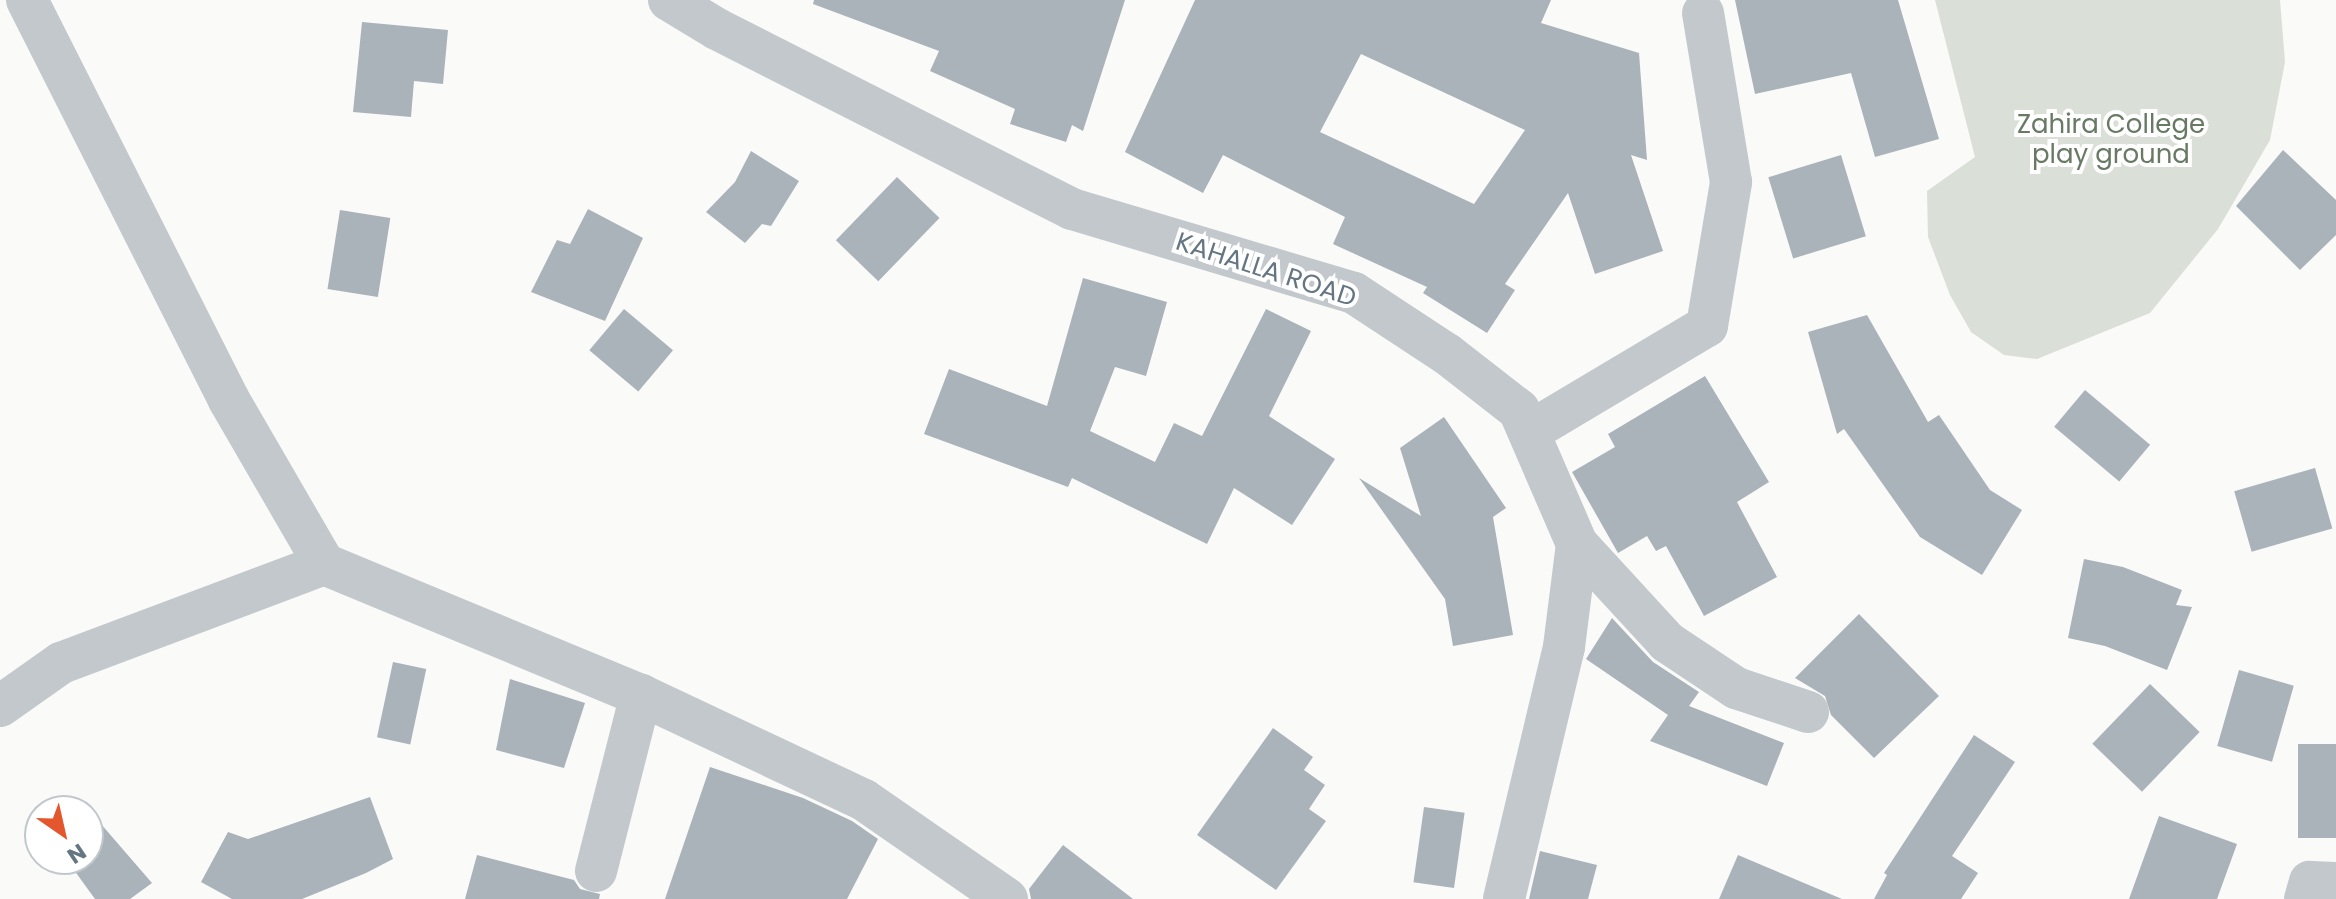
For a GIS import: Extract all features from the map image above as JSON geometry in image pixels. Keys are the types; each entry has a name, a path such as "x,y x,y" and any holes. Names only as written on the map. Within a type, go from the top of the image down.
{"street":[{"path":"27,0 229,400 324,564 641,695 864,800 1007,899"},
{"name":"KAHALLA ROAD","path":"669,0 717,29 1072,209 1354,293 1447,354 1519,410 1577,544"},
{"path":"1529,432 1707,326 1731,182 1691,4"},
{"path":"1577,544 1667,642 1736,688 1808,712"},
{"path":"1504,899 1564,647 1577,544"},
{"path":"0,706 61,663 324,564"},
{"path":"596,871 641,695"},
{"path":"2305,899 2310,882 2336,883"}],"green space":[{"name":"Zahira College play ground","path":"1935,0 2280,0 2285,62 2270,140 2218,229 2150,313 2037,359 2004,355 1971,332 1950,295 1928,237 1927,191 1975,157"}],"building":[{"path":"814,0 1125,0 1083,131 1072,125 1066,142 1010,124 1015,109 930,71 939,51 813,4"},
{"path":"1195,0 1551,0 1541,23 1639,53 1647,160 1631,155 1663,251 1595,274 1568,193 1505,284 1515,290 1487,333 1423,293 1427,287 1333,244 1345,217 1223,155 1203,193 1125,152","holes":["1361,54 1525,130 1474,204 1320,132"]},
{"path":"1735,0 1898,0 1939,139 1875,157 1851,73 1755,94"},
{"path":"362,22 448,30 443,84 414,81 411,117 353,112"},
{"path":"2283,150 2336,200 2336,235 2300,270 2236,206"},
{"path":"751,151 799,181 771,226 762,224 745,243 706,212 735,182"},
{"path":"1841,155 1866,236 1793,259 1768,177"},
{"path":"897,177 939,218 878,281 836,240"},
{"path":"588,209 643,238 605,321 531,292 557,240 570,244"},
{"path":"340,210 390,218 378,297 327,289"},
{"path":"1083,278 1167,302 1146,376 1115,367 1090,431 1155,462 1174,423 1202,436 1266,309 1311,331 1269,416 1335,459 1292,525 1234,488 1207,544 1072,478 1068,487 924,434 949,369 1047,406"},
{"path":"624,309 673,350 638,392 589,350"},
{"path":"1867,315 1928,422 1939,415 1990,490 2022,510 1982,575 1920,537 1844,429 1837,434 1808,332"},
{"path":"1705,376 1769,482 1737,502 1777,577 1704,616 1666,546 1656,551 1647,536 1618,553 1572,472 1615,447 1608,434"},
{"path":"2085,390 2150,445 2119,481 2054,427"},
{"path":"1444,417 1506,508 1493,517 1513,635 1453,646 1445,599 1359,478 1421,516 1400,448"},
{"path":"2315,468 2332,529 2252,552 2234,491"},
{"path":"2084,559 2123,567 2182,590 2176,605 2192,607 2167,670 2105,646 2068,638"},
{"path":"1859,614 1939,696 1874,758 1831,715 1825,696 1795,678"},
{"path":"1612,618 1653,662 1699,692 1689,706 1784,743 1767,786 1650,741 1668,715 1586,659"},
{"path":"393,662 426,669 410,744 377,737"},
{"path":"2239,670 2294,686 2272,762 2217,746"},
{"path":"510,679 585,703 564,768 496,750"},
{"path":"2150,684 2200,732 2142,792 2092,744"},
{"path":"1273,728 1313,757 1304,770 1325,785 1309,809 1326,821 1276,890 1197,835"},
{"path":"1974,735 2015,762 1952,856 1978,873 1961,899 1874,899 1887,875 1884,873"},
{"path":"2298,744 2336,744 2336,838 2298,838"},
{"path":"710,767 803,798 852,821 878,839 847,899 665,899"},
{"path":"370,797 393,859 366,873 302,899 232,899 201,882 228,832 248,839"},
{"path":"1424,807 1465,813 1454,888 1413,882"},
{"path":"2159,816 2237,844 2217,899 2129,899"},
{"path":"104,828 152,883 130,899 95,899 78,875 104,875"},
{"path":"1063,845 1133,899 1031,899 1029,889"},
{"path":"1540,851 1597,865 1588,899 1529,899"},
{"path":"477,855 574,880 580,889 600,894 599,899 465,899"},
{"path":"1738,855 1842,899 1719,899"}]}
